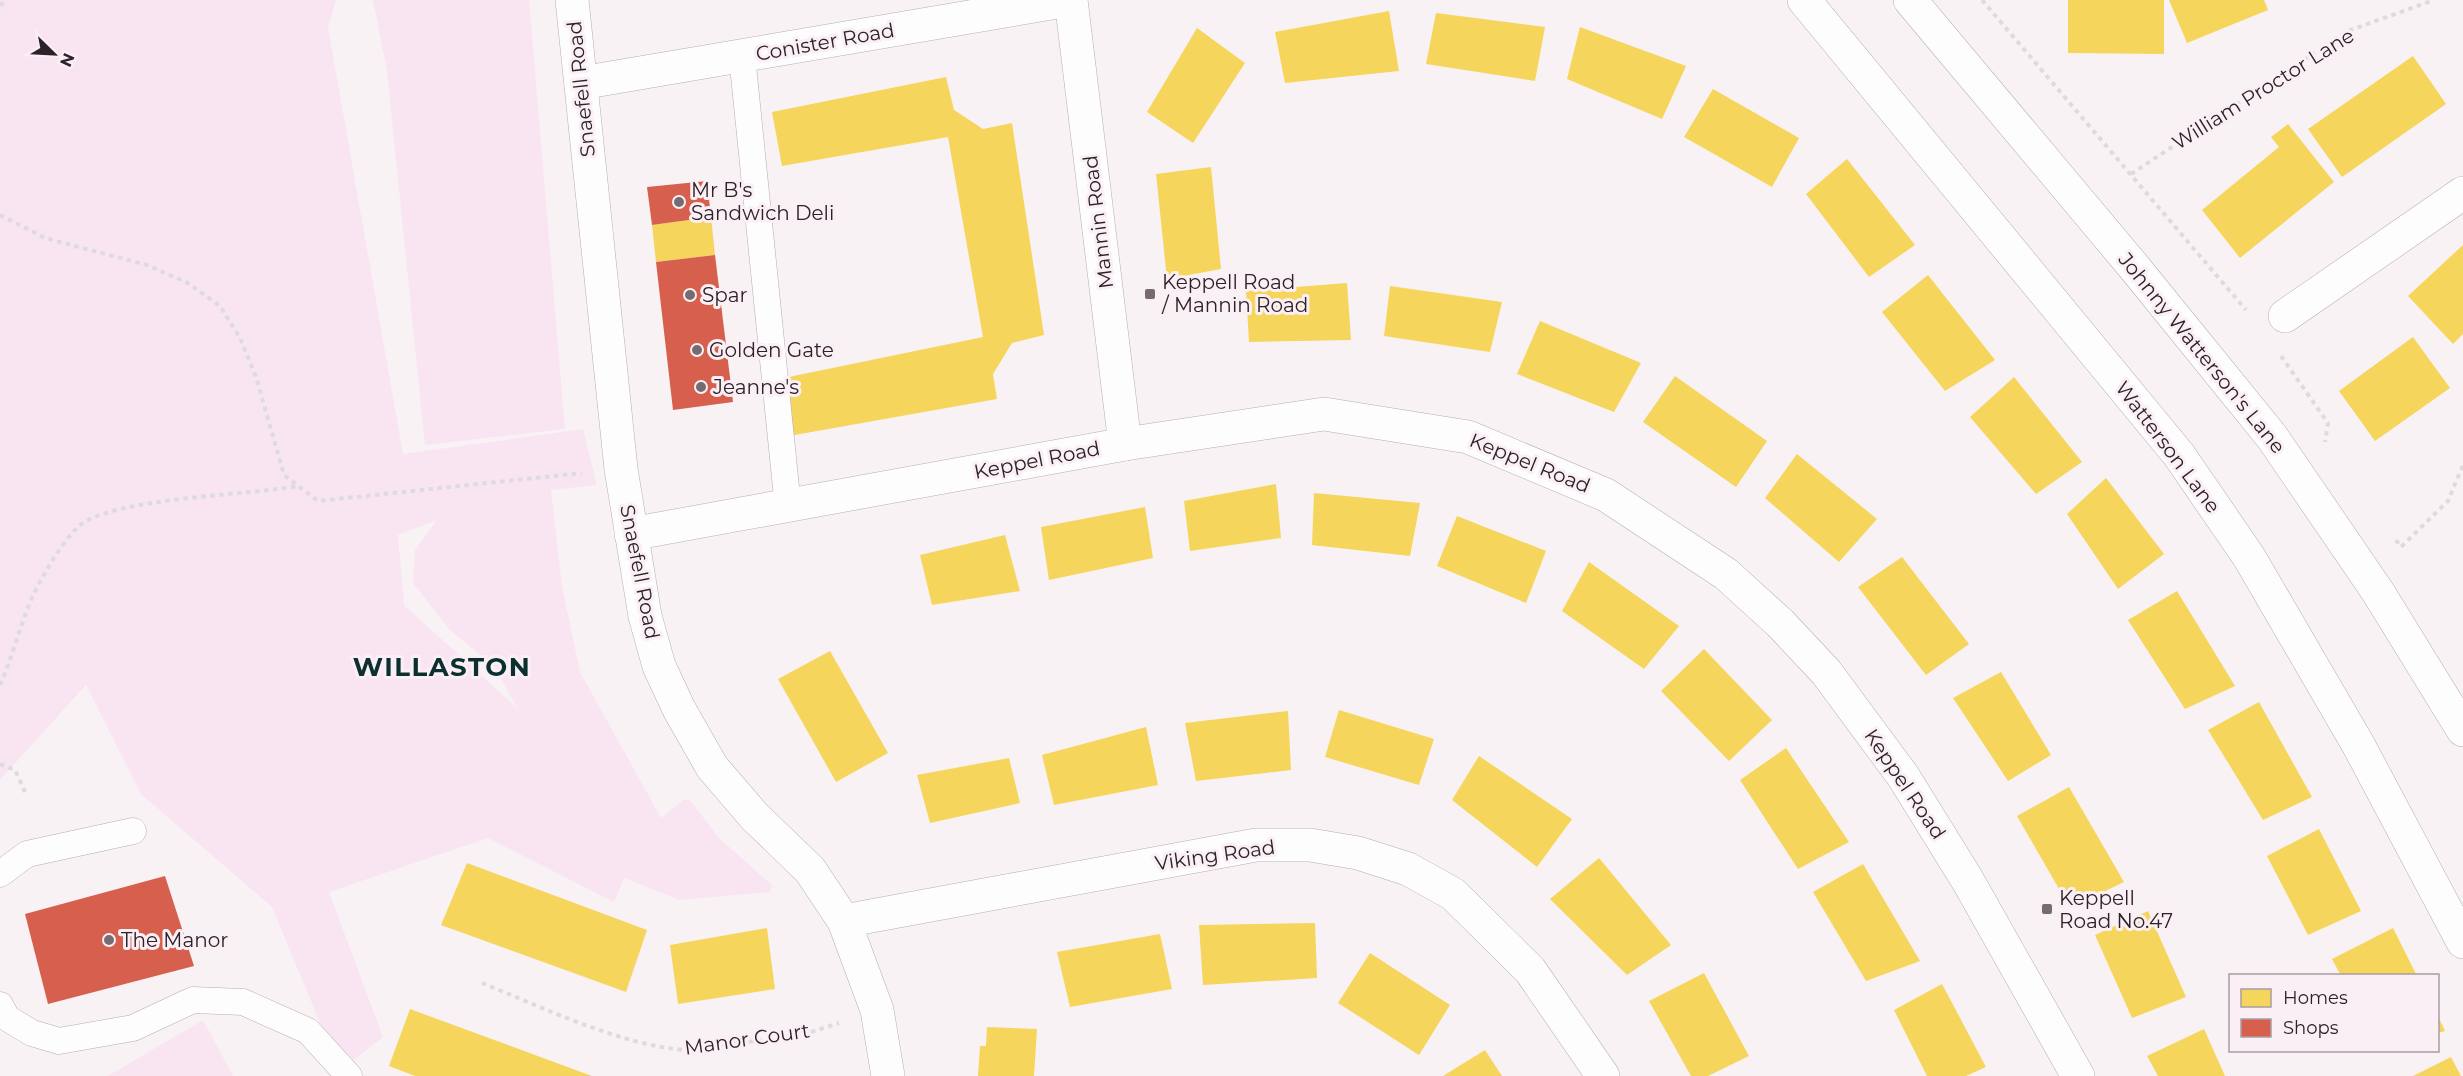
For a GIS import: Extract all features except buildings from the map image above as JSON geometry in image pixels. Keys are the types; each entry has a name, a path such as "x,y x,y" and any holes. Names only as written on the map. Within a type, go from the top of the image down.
{"main road":[{"name":"Snaefell Road","path":"572,0 621,469 645,616 659,666 679,709 712,767 754,816 810,870 844,921 877,1010 888,1076"},
{"name":"Conister Road","path":"581,83 1070,0"},
{"name":"Mannin Road","path":"1070,0 1125,444"},
{"name":"Watterson Lane","path":"1804,0 2179,455 2249,557 2359,746 2463,942"},
{"name":"Johnny Watterson's Lane","path":"1910,0 2134,267 2272,437 2378,592 2462,724"},
{"path":"2284,316 2345,292 2463,193"},
{"name":"Keppel Road","path":"632,534 1125,444 1324,414 1468,437 1606,495 1665,531 1726,574 1780,623 1826,672 1903,776 1968,881 2078,1076"},
{"name":"Viking Road","path":"844,921 1256,845 1310,845 1358,853 1408,869 1452,894 1530,970 1603,1076"}],"lane":[{"path":"742,56 788,507"},
{"path":"0,874 27,854 133,831"},
{"path":"0,1005 7,1018 32,1033 59,1041 133,1028 193,1000 243,1002 308,1031 350,1076"}],"path":[{"path":"0,5 8,0"},
{"path":"1982,0 2248,313"},
{"name":"William Proctor Lane","path":"2131,174 2348,31 2434,0"},
{"path":"0,215 45,238 147,265 186,282 220,306 240,338 256,377 284,475 318,501 621,469"},
{"path":"2276,349 2328,423 2323,452"},
{"path":"2394,538 2401,547 2448,501 2463,465"},
{"path":"0,685 22,621 43,575 78,526 94,516 124,509 232,492 271,491 298,486"},
{"path":"0,764 15,770 25,792"},
{"name":"Manor Court","path":"482,983 605,1031 670,1049 686,1050 802,1035 877,1010"}],"shaded area":[{"path":"0,0 336,0 328,27 403,454 583,429 597,485 551,490 562,586 580,672 661,818 683,800 690,800 718,837 772,885 770,892 679,900 624,878 614,902 488,838 329,892 383,1037 340,1071 272,907 141,794 86,685 0,780","holes":["437,520 415,550 413,583 450,630 495,667 517,708 404,605 398,535"]},
{"path":"373,0 529,0 565,429 425,445 387,71"},
{"path":"203,1020 233,1076 108,1076"}],"place":[{"name":"Mr B's Sandwich Deli","path":"679,202"},
{"name":"Keppell Road / Mannin Road","path":"1150,294"},
{"name":"Spar","path":"690,295"},
{"name":"Golden Gate","path":"697,350"},
{"name":"Jeanne's","path":"701,387"},
{"name":"Keppell Road No.47","path":"2047,909"},
{"name":"The Manor","path":"109,940"}],"district":[{"name":"WILLASTON","path":"442,667"}]}
